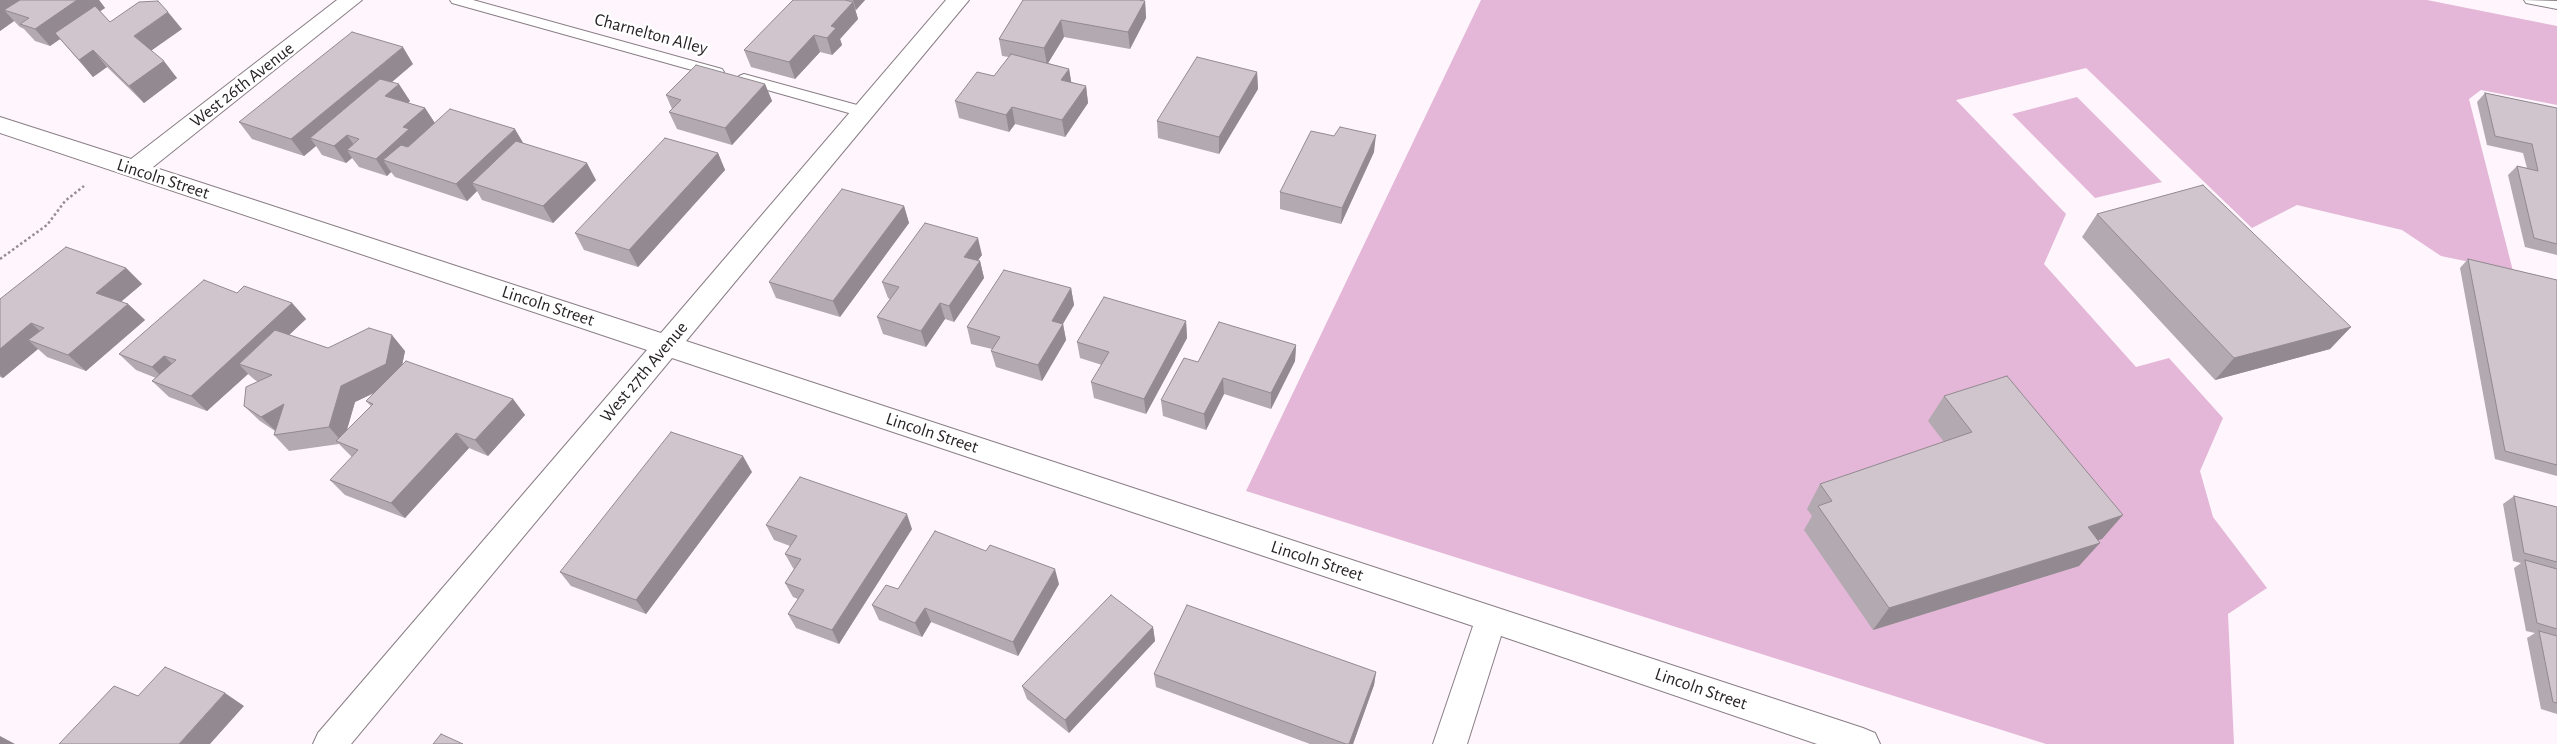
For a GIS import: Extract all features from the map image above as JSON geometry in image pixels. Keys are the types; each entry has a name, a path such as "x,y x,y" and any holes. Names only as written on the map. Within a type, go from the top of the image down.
{"street":[{"name":"West 26th Avenue","path":"123,166 351,0"},
{"name":"West 27th Avenue","path":"330,744 958,0"},
{"name":"Lincoln Street","path":"0,125 1491,618 1864,744"},
{"path":"1450,744 1491,618"}],"lane":[{"name":"Charnelton Alley","path":"457,0 863,112"},
{"path":"2531,0 2557,5"}],"path":[{"path":"0,259 42,228 57,214 70,196 123,166"}],"shaded area":[{"path":"1481,0 2427,0 2557,26 2557,105 2481,90 2469,99 2513,271 2441,256 2402,230 2297,205 2252,228 2086,68 1956,100 2066,214 2044,264 2136,367 2169,358 2223,418 2200,471 2213,517 2267,588 2228,614 2234,744 2046,744 1246,491"},
{"path":"2077,97 2162,182 2095,198 2012,114"}],"building":[{"path":"20,0 77,0 35,29 20,24 29,18 4,10"},
{"path":"793,0 845,0 853,2 831,26 836,28 827,38 814,35 789,62 744,50"},
{"path":"1023,0 1145,1 1128,32 1061,20 1044,48 999,39"},
{"path":"158,1 168,12 134,36 164,61 129,86 93,50 79,60 55,33 95,6 110,22 139,2"},
{"path":"352,32 403,47 291,139 239,122"},
{"path":"1011,54 1069,69 1061,80 1086,86 1062,120 1012,107 1006,115 955,101 977,72 994,76"},
{"path":"1197,57 1257,72 1219,137 1157,121"},
{"path":"696,65 765,84 725,128 669,112 681,100 666,95"},
{"path":"380,79 399,84 385,96 425,108 403,127 409,129 376,159 347,150 359,139 347,135 334,146 310,138"},
{"path":"2485,93 2557,108 2557,244 2534,238 2517,166 2538,171 2532,144 2495,136"},
{"path":"450,109 515,129 456,184 383,160 401,145 408,147"},
{"path":"1340,127 1376,135 1342,208 1280,192 1311,131 1334,136"},
{"path":"665,138 718,153 629,250 575,233"},
{"path":"516,141 587,163 543,206 472,183"},
{"path":"2203,185 2351,327 2234,358 2097,214"},
{"path":"842,189 904,206 833,301 769,282"},
{"path":"925,223 978,238 964,257 980,261 949,306 940,303 921,331 877,317 899,287 882,282"},
{"path":"66,247 126,268 96,293 128,304 68,355 28,340 44,328 31,323 0,349 0,299"},
{"path":"2468,259 2557,280 2557,465 2505,451"},
{"path":"1004,270 1071,288 1052,321 1063,324 1038,365 991,351 1000,337 967,327"},
{"path":"204,280 237,293 244,286 292,303 191,396 152,381 176,360 164,356 152,367 119,354"},
{"path":"1104,297 1186,321 1144,399 1091,382 1109,352 1077,342"},
{"path":"1219,322 1296,345 1271,393 1223,378 1204,414 1161,400 1184,358 1198,362"},
{"path":"369,328 392,335 386,364 341,386 329,427 274,435 284,404 261,417 244,406 246,387 272,375 239,364 275,330 328,348"},
{"path":"406,361 513,399 475,440 456,433 391,503 330,480 358,450 336,441 373,404 366,401"},
{"path":"2007,376 2123,515 2088,527 2100,543 1889,608 1818,506 1832,501 1820,484 1972,432 1944,396"},
{"path":"671,432 743,456 636,600 560,572"},
{"path":"800,477 907,514 832,630 788,614 804,590 785,583 801,559 785,554 797,536 766,525"},
{"path":"2514,496 2557,507 2557,562 2524,553"},
{"path":"935,531 986,551 990,545 1055,569 1013,642 925,608 915,623 872,605 886,585 898,589"},
{"path":"2525,560 2557,569 2557,629 2537,623"},
{"path":"1111,595 1153,627 1065,720 1022,686"},
{"path":"1187,605 1376,672 1349,744 1154,674"},
{"path":"2539,631 2557,636 2557,703 2553,702"},
{"path":"165,667 225,693 179,744 59,744 114,686 138,696"},
{"path":"441,734 463,744 433,744"}]}
